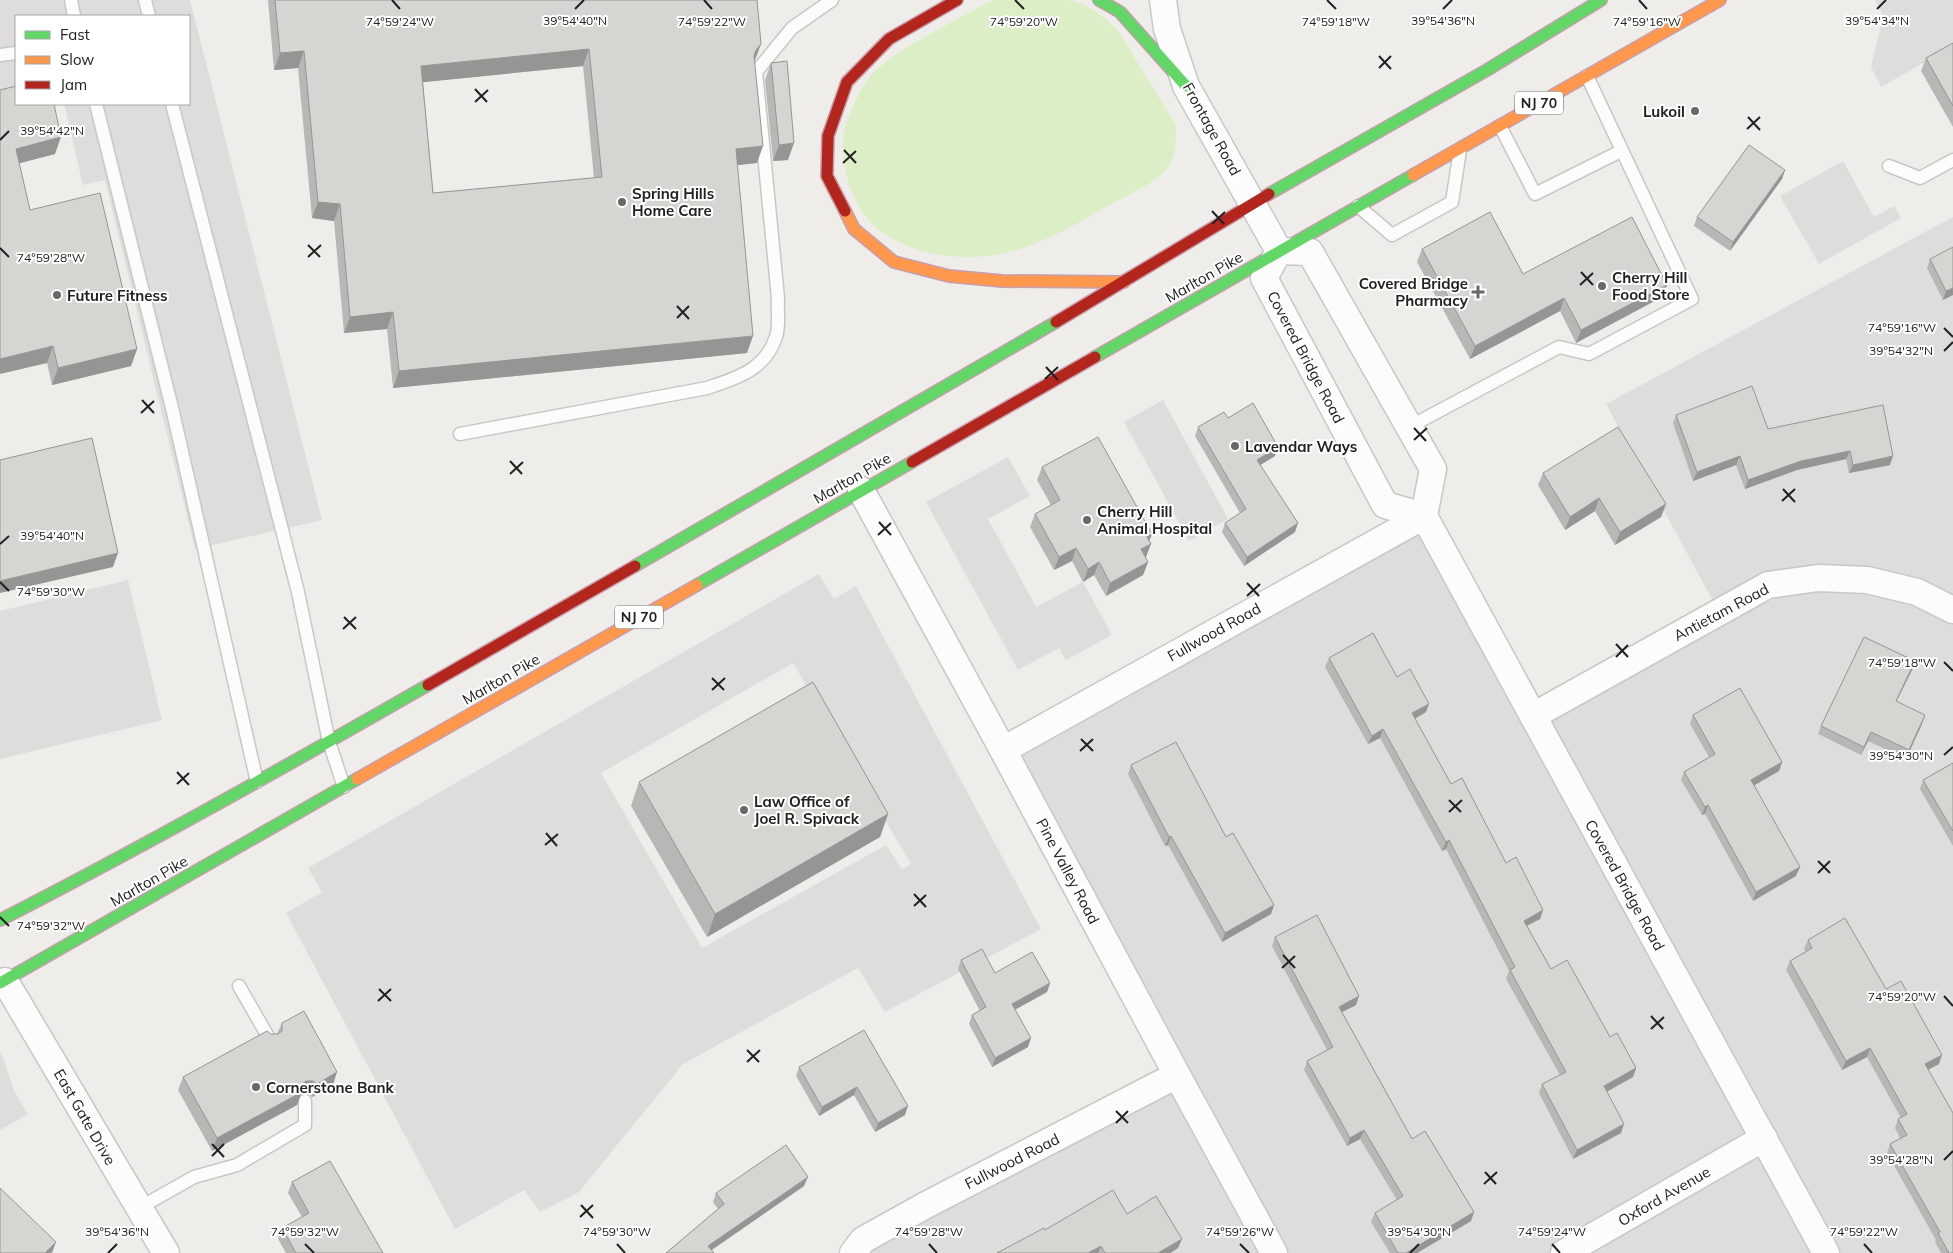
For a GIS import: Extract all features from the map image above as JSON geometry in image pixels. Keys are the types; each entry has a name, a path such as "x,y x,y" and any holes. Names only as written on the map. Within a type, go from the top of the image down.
{"highway":[{"path":"957,0 889,39 847,82 828,136 827,176 854,229 894,262 949,276 1002,280 1124,282"},
{"path":"1099,0 1120,12 1186,86"},
{"name":"Marlton Pike","path":"0,920 95,871 329,742 841,448 1124,282 1253,203 1487,70 1601,0"},
{"name":"Marlton Pike","path":"2,982 1720,0"}],"street":[{"name":"Frontage Road","path":"1164,0 1167,29 1186,86 1279,251"},
{"path":"1279,251 1310,252 1433,469 1424,516"},
{"name":"Covered Bridge Road","path":"1279,251 1264,278 1385,505 1424,516 1826,1253"},
{"name":"Pine Valley Road","path":"861,490 1274,1253"},
{"name":"Fullwood Road","path":"1003,750 1424,516"},
{"name":"Antietam Road","path":"1533,716 1768,585 1818,578 1867,580 1917,592 1953,610"},
{"name":"East Gate Drive","path":"2,982 166,1253"},
{"name":"Fullwood Road","path":"853,1253 863,1240 918,1209 1177,1075"},
{"name":"Oxford Avenue","path":"1564,1253 1764,1138"}],"lane":[{"path":"70,0 74,15"},
{"path":"145,0 149,15"},
{"path":"460,434 707,388 745,375 766,358 777,336 778,298 756,72 792,28 832,0"},
{"path":"0,55 15,53"},
{"path":"1410,427 1559,347 1589,354 1692,299 1587,76"},
{"path":"96,105 173,412 257,782"},
{"path":"172,105 298,592 329,742 344,787"},
{"path":"1500,126 1535,194 1622,151"},
{"path":"1358,206 1392,235 1452,202 1460,148"},
{"path":"1889,166 1920,178 1953,160"},
{"path":"239,986 270,1040"},
{"path":"139,1208 194,1177 237,1165 305,1125 305,1100"}],"shaded area":[{"path":"0,0 190,0 322,520 195,549 105,180 83,185 64,105 190,105 190,15 15,15 15,87 0,91"},
{"path":"1875,0 1953,0 1953,46 1881,87 1871,67 1883,16"},
{"path":"1843,161 1874,217 1894,206 1901,218 1819,264 1780,196"},
{"path":"1953,217 1953,1253 1276,1253 1003,750 1425,517 1533,715 1816,579 1719,612 1606,404"},
{"path":"1163,400 1228,519 1189,541 1124,422"},
{"path":"1008,457 1030,496 988,519 1036,607 1083,582 1112,635 1066,660 1059,648 1018,670 926,502"},
{"path":"819,574 834,599 856,586 1041,929 885,1012 858,968 683,1064 579,1192 540,1212 524,1190 455,1229 286,913 322,892 308,868","holes":["793,663 911,864 902,869 886,845 702,948 601,773"]},
{"path":"128,580 162,720 0,759 0,611"},
{"path":"0,1052 14,1091 28,1114 0,1130"},
{"path":"1177,1075 1274,1253 853,1253"}],"green space":[{"path":"995,0 1070,0 1083,4 1104,17 1119,32 1175,124 1176,141 1174,154 1162,174 1153,181 1045,240 1026,247 988,256 968,257 932,254 910,247 889,237 879,230 862,211 850,188 844,163 843,138 845,128 863,87 870,76 882,65 909,46"}],"building":[{"name":"Spring Hills Home Care","path":"275,0 757,0 761,44 754,56 763,146 736,149 753,336 399,371 393,312 350,317 340,204 318,202 304,51 280,53","holes":["589,49 602,177 433,193 421,66"]},
{"path":"1953,43 1953,106 1926,58"},
{"path":"787,61 794,143 779,145 771,63"},
{"name":"Future Fitness","path":"15,86 15,105 54,105 61,137 16,149 30,210 100,193 137,349 58,368 53,346 0,359 0,90"},
{"path":"1749,145 1785,170 1733,242 1697,217"},
{"path":"1490,212 1523,274 1632,217 1667,285 1581,330 1564,298 1475,346 1422,249"},
{"path":"1953,247 1953,288 1946,291 1930,259"},
{"path":"1752,386 1768,429 1883,405 1893,456 1853,465 1850,451 1801,461 1748,480 1740,456 1697,472 1676,415"},
{"path":"1253,403 1278,447 1257,460 1298,523 1247,557 1225,523 1246,509 1198,427 1224,412 1228,418"},
{"path":"1618,427 1666,504 1620,532 1599,498 1570,517 1543,473"},
{"name":"Cherry Hill Animal Hospital","path":"1098,437 1152,534 1147,537 1151,544 1141,549 1148,562 1110,583 1099,562 1088,569 1076,548 1059,557 1035,514 1060,500 1042,467"},
{"path":"92,438 118,553 0,581 0,460"},
{"path":"1373,633 1397,677 1410,669 1429,704 1412,713 1451,784 1462,778 1506,863 1516,857 1543,910 1524,921 1551,969 1567,960 1610,1037 1617,1033 1636,1068 1604,1086 1624,1124 1577,1150 1542,1084 1566,1072 1510,970 1515,967 1449,840 1446,842 1383,729 1372,736 1329,658"},
{"path":"1864,637 1915,661 1896,701 1925,715 1909,750 1871,732 1864,747 1821,726"},
{"path":"813,682 888,814 715,914 639,782"},
{"path":"1740,688 1782,762 1751,780 1800,867 1756,892 1708,805 1705,807 1684,772 1715,754 1693,715"},
{"path":"1176,742 1226,837 1233,833 1274,905 1225,933 1171,836 1169,837 1131,765"},
{"path":"1953,763 1953,831 1923,780"},
{"path":"1317,915 1359,996 1339,1007 1412,1139 1425,1131 1474,1212 1406,1253 1398,1253 1375,1213 1403,1196 1364,1130 1350,1138 1307,1061 1333,1047 1275,937"},
{"path":"1845,918 1886,989 1901,981 1942,1055 1925,1064 1953,1113 1953,1253 1949,1253 1938,1233 1940,1232 1890,1144 1907,1135 1898,1119 1907,1114 1870,1048 1846,1061 1790,961 1812,948 1808,940"},
{"path":"982,949 995,973 1032,952 1050,983 1012,1004 1031,1038 995,1058 972,1015 986,1007 961,960"},
{"name":"Cornerstone Bank","path":"304,1011 337,1072 317,1084 313,1081 306,1081 302,1084 302,1092 217,1138 183,1077 267,1031 271,1034 278,1034 282,1031 282,1023"},
{"path":"864,1030 908,1106 878,1123 857,1087 822,1107 799,1067"},
{"path":"786,1145 808,1177 708,1246 714,1253 666,1253 724,1204 716,1193"},
{"path":"330,1161 383,1253 296,1253 282,1228 309,1213 292,1182"},
{"path":"0,1188 56,1242 45,1253 0,1253"},
{"path":"1113,1190 1127,1214 1156,1196 1182,1239 1158,1253 1105,1253 1101,1246 1088,1253 997,1253 1044,1228 1045,1230"}],"traffic: fast":[{"path":"1099,0 1120,12 1186,86"},
{"path":"1269,194 1487,70 1601,0"},
{"path":"1095,357 1413,175"},
{"path":"635,566 1056,322"},
{"path":"697,585 912,462"},
{"path":"0,920 215,805 428,685"},
{"path":"0,983 357,779"}],"traffic: slow":[{"path":"1413,175 1720,0"},
{"path":"845,211 854,229 894,262 949,276 1002,281 1124,282"},
{"path":"357,779 697,585"}],"traffic: jam":[{"path":"845,211 827,176 828,136 847,82 889,39 957,0"},
{"path":"1056,322 1269,194"},
{"path":"912,462 1095,357"},
{"path":"428,685 635,566"}],"place":[{"name":"Lukoil","path":"1695,111"},
{"name":"Spring Hills Home Care","path":"622,202"},
{"name":"Cherry Hill Food Store","path":"1602,286"},
{"name":"Covered Bridge Pharmacy","path":"1478,292"},
{"name":"Future Fitness","path":"57,295"},
{"name":"Lavendar Ways","path":"1235,446"},
{"name":"Cherry Hill Animal Hospital","path":"1087,520"},
{"name":"Law Office of Joel R. Spivack","path":"744,810"},
{"name":"Cornerstone Bank","path":"256,1087"}]}
